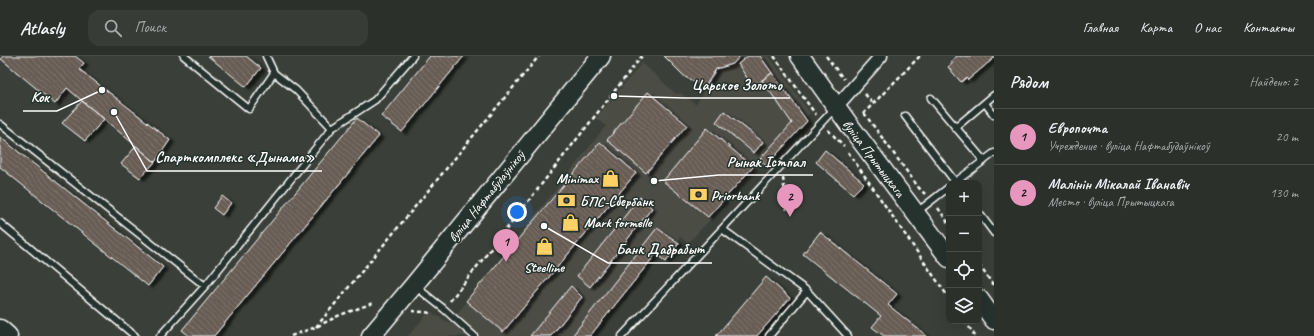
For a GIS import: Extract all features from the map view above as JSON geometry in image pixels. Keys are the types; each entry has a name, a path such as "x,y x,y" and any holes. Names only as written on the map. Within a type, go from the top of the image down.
{"main road":[{"name":"вуліца Нафтабудаўнікоў","path":"371,336 601,56"},
{"name":"вуліца Прытыцкага","path":"800,56 850,126 946,254"},
{"path":"982,303 994,320"},
{"path":"0,329 8,336"}],"street":[{"path":"836,107 881,56"}],"lane":[{"path":"184,56 249,109 274,73"},
{"path":"266,56 274,73 296,90 332,128"},
{"path":"160,336 205,286 332,128 376,100 414,56"},
{"path":"955,128 994,95"},
{"path":"931,98 984,161"},
{"path":"985,103 994,115"},
{"path":"622,336 836,107"},
{"path":"905,116 953,180"},
{"path":"0,124 205,286"},
{"path":"959,180 994,153"},
{"path":"916,213 946,189"},
{"path":"981,216 994,233"},
{"path":"0,223 136,336"},
{"path":"722,230 807,291 848,336"},
{"path":"414,285 474,336"},
{"path":"769,336 807,291"}],"path":[{"path":"316,327 539,56"},
{"path":"408,310 439,314 444,309 642,56"},
{"path":"774,56 822,122 844,146 946,294"},
{"path":"836,138 864,113 920,56"},
{"path":"864,113 919,188 932,200 946,220"},
{"path":"782,165 787,211"},
{"path":"982,269 994,286"},
{"path":"291,336 373,303"},
{"path":"967,324 975,336"}],"shaded area":[{"path":"740,56 769,56 810,113 688,243 679,236 679,243 666,262 656,254 590,336 408,336 429,312 450,323 606,126 596,118 642,63 676,94 681,93 696,105 716,69 732,64"}],"building":[{"path":"3,56 75,56 84,63 79,69 170,140 155,162 67,88 55,104 1,59"},
{"path":"208,56 246,56 261,68 246,87"},
{"path":"430,56 464,56 402,132 381,116"},
{"path":"664,56 740,56 733,64 716,69 705,87 685,77"},
{"path":"748,56 760,56 772,73 753,87 738,64"},
{"path":"957,56 994,56 994,58 968,80 966,78 961,82 948,67 953,63 951,61"},
{"path":"772,73 807,121 766,166 760,159 792,123 762,80"},
{"path":"648,92 687,125 646,173 607,140"},
{"path":"82,101 104,119 85,141 62,123"},
{"path":"724,111 763,142 754,153 716,122"},
{"path":"357,118 379,136 214,336 189,336 182,330"},
{"path":"707,128 753,167 708,217 663,181"},
{"path":"0,137 163,267 148,286 0,167"},
{"path":"600,142 636,173 503,332 466,301"},
{"path":"136,146 155,162 140,178 121,164"},
{"path":"825,150 864,183 853,194 816,162"},
{"path":"222,196 231,203 222,215 213,208"},
{"path":"640,197 652,208 590,287 577,276"},
{"path":"657,228 679,243 666,262 656,254 590,336 572,336"},
{"path":"820,232 897,294 888,305 927,336 884,336 872,327 881,316 803,254"},
{"path":"766,277 790,298 757,336 716,336"},
{"path":"571,286 582,297 551,336 530,336"}],"place":[{"name":"Кок","path":"102,90"},
{"name":"Царское Золото","path":"614,96"},
{"name":"Спарткомплекс «Дынама»","path":"114,112"},
{"name":"Minimax","path":"611,178"},
{"name":"Рынак Істпал","path":"654,181"},
{"name":"Priorbank","path":"698,195"},
{"name":"БПС-Сбербанк","path":"567,201"},
{"name":"Малінін Мікалай Іванавіч","path":"790,217"},
{"name":"Mark formelle","path":"571,222"},
{"name":"Банк Дабрабыт","path":"544,226"},
{"name":"Steelline","path":"544,247"},
{"name":"Европочта","path":"506,262"}]}
